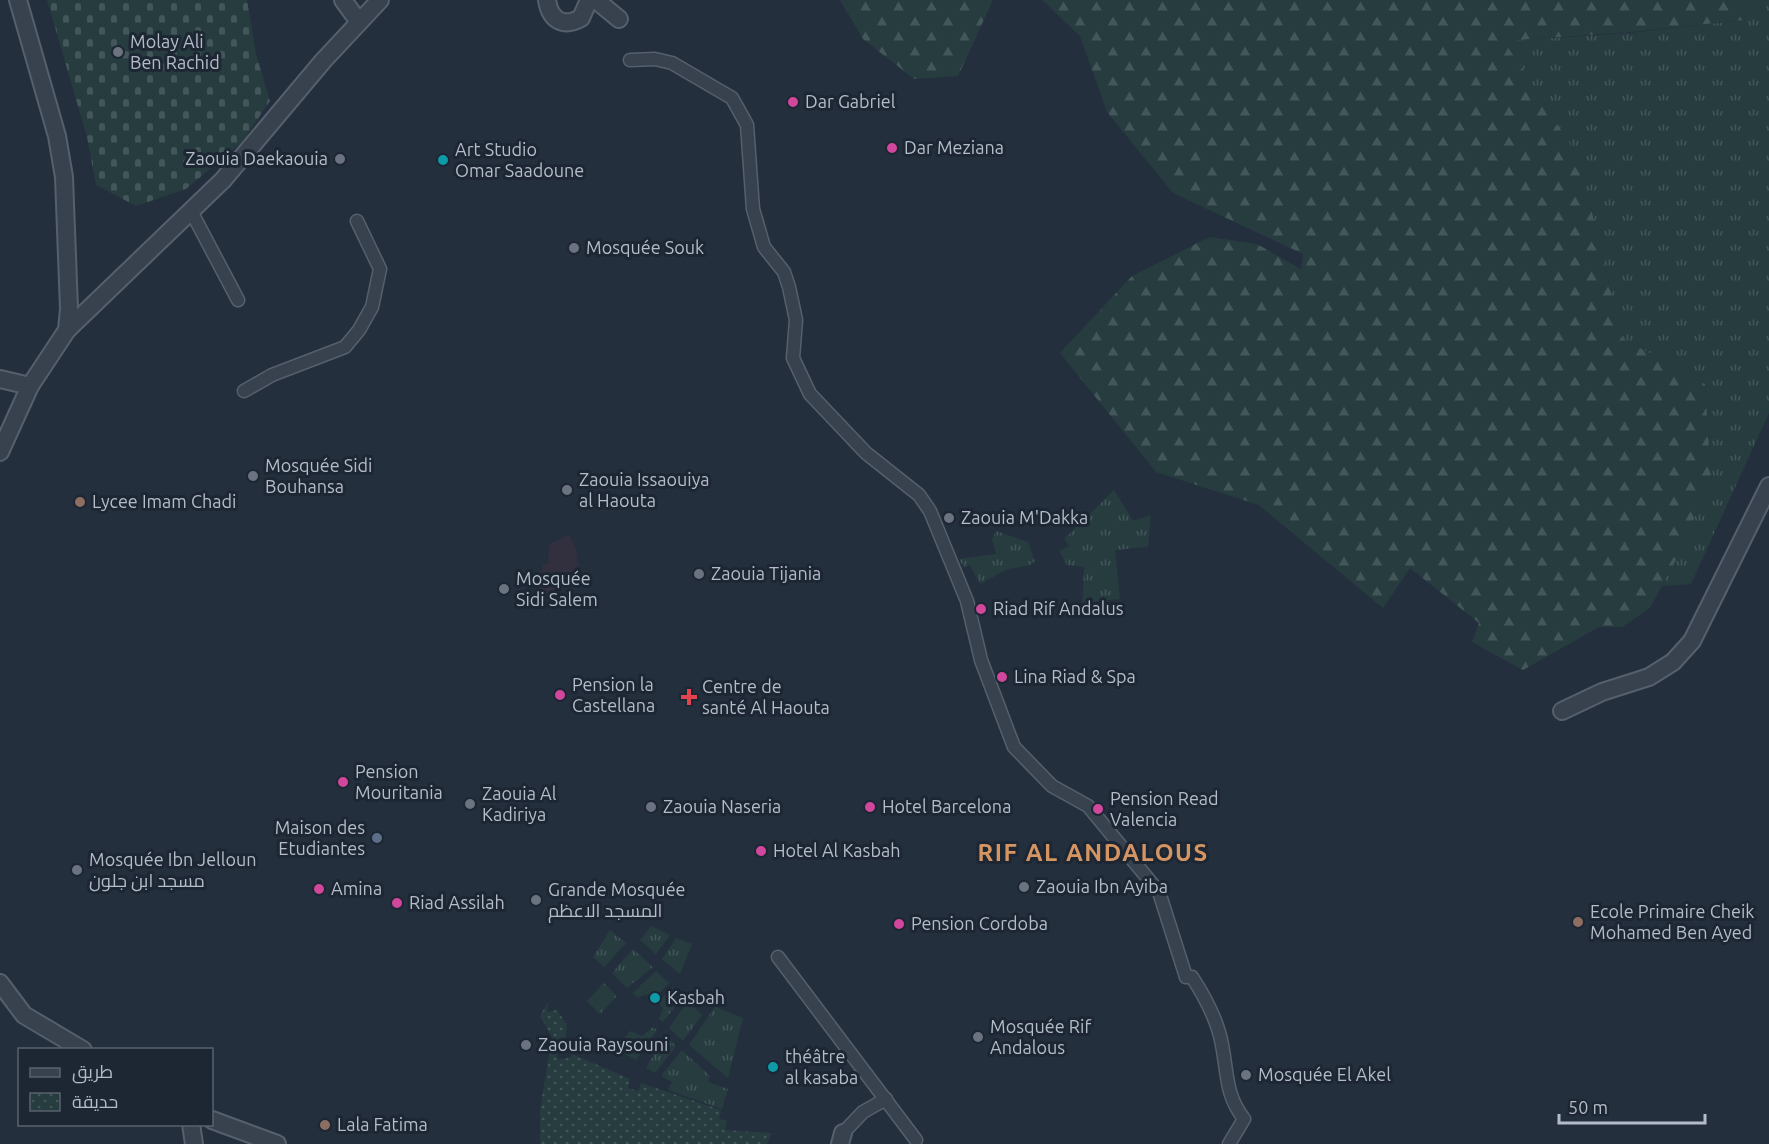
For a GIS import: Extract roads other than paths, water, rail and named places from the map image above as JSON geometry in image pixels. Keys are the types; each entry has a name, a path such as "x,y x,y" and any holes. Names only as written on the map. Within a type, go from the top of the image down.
{"street":[{"path":"18,0 54,124 64,177 69,309 67,330"},
{"path":"343,0 359,22"},
{"path":"0,452 30,386 52,356 67,330 191,212 256,144 323,61 380,0"},
{"path":"548,0 550,12 555,19 569,23 581,18 589,0"},
{"path":"596,0 619,19"},
{"path":"630,60 655,59 672,63 706,81 732,98 747,125 753,209 764,247 784,272 789,287 796,320 793,358 810,394 863,450 919,495 930,511 967,601 981,660 1014,747 1052,786 1088,806 1111,838 1159,892 1186,977 1192,977 1205,998 1222,1043 1232,1102 1244,1119 1229,1144"},
{"path":"191,212 238,300"},
{"path":"244,391 272,375 345,347 363,325 374,301 380,269 357,221"},
{"path":"0,379 30,386"},
{"path":"1562,711 1602,692 1649,677 1673,662 1692,641 1769,486"},
{"path":"778,957 916,1140"},
{"path":"0,983 24,1015 80,1048"},
{"path":"842,1139 863,1112 885,1099"},
{"path":"213,1120 277,1144"},
{"path":"191,1126 194,1144"}],"place":[{"name":"Molay Ali Ben Rachid","path":"118,52"},
{"name":"Dar Gabriel","path":"793,102"},
{"name":"Dar Meziana","path":"892,148"},
{"name":"Zaouia Daekaouia","path":"340,159"},
{"name":"Art Studio Omar Saadoune","path":"443,160"},
{"name":"Mosquée Souk","path":"574,248"},
{"name":"Mosquée Sidi Bouhansa","path":"253,476"},
{"name":"Zaouia Issaouiya al Haouta","path":"567,490"},
{"name":"Lycee Imam Chadi","path":"80,502"},
{"name":"Zaouia M'Dakka","path":"949,518"},
{"name":"Zaouia Tijania","path":"699,574"},
{"name":"Mosquée Sidi Salem","path":"504,589"},
{"name":"Riad Rif Andalus","path":"981,609"},
{"name":"Lina Riad & Spa","path":"1002,677"},
{"name":"Pension la Castellana","path":"560,695"},
{"name":"Centre de santé Al Haouta","path":"689,697"},
{"name":"Pension Mouritania","path":"343,782"},
{"name":"Zaouia Al Kadiriya","path":"470,804"},
{"name":"Zaouia Naseria","path":"651,807"},
{"name":"Hotel Barcelona","path":"870,807"},
{"name":"Pension Read Valencia","path":"1098,809"},
{"name":"Maison des Etudiantes","path":"377,838"},
{"name":"Hotel Al Kasbah","path":"761,851"},
{"name":"Mosquée Ibn Jelloun مسجد ابن جلون","path":"77,870"},
{"name":"Zaouia Ibn Ayiba","path":"1024,887"},
{"name":"Amina","path":"319,889"},
{"name":"Grande Mosquée المسجد الاعظم","path":"536,900"},
{"name":"Riad Assilah","path":"397,903"},
{"name":"Ecole Primaire Cheik Mohamed Ben Ayed","path":"1578,922"},
{"name":"Pension Cordoba","path":"899,924"},
{"name":"Kasbah","path":"655,998"},
{"name":"Mosquée Rif Andalous","path":"978,1037"},
{"name":"Zaouia Raysouni","path":"526,1045"},
{"name":"théâtre al kasaba","path":"773,1067"},
{"name":"Mosquée El Akel","path":"1246,1075"},
{"name":"Lala Fatima","path":"325,1125"}],"district":[{"name":"RIF AL ANDALOUS","path":"1093,853"}]}
